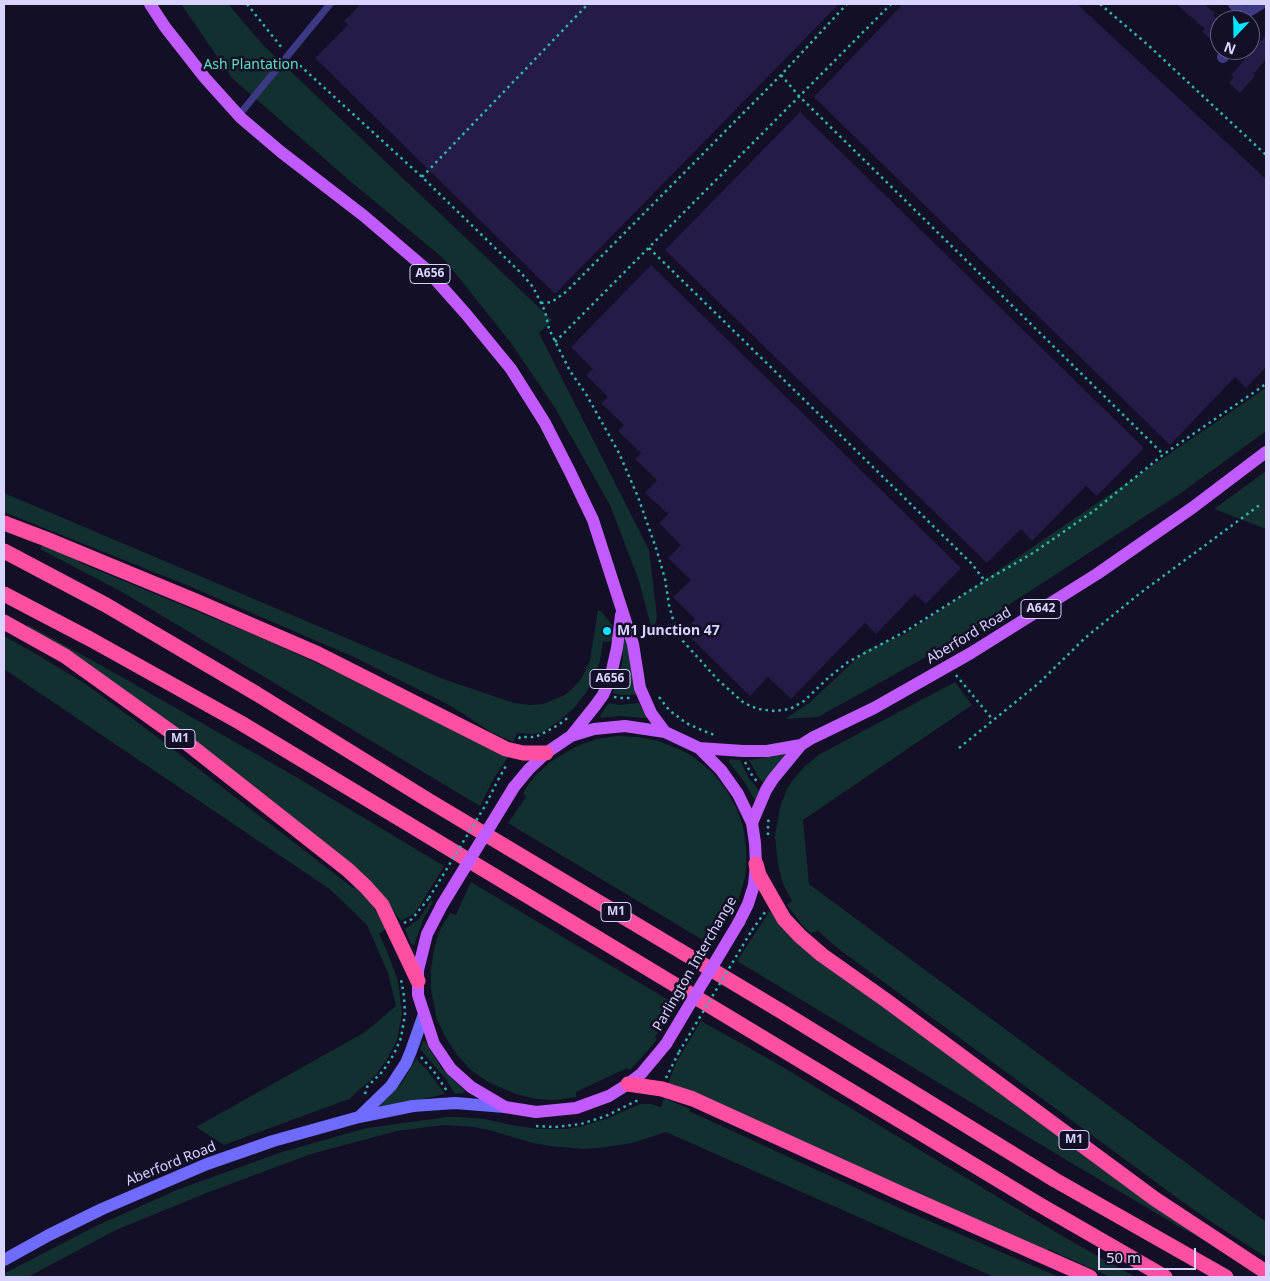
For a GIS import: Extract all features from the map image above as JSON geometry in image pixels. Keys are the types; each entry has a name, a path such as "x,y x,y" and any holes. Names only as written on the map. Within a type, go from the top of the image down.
{"highway":[{"path":"4,523 198,602 318,654 498,746 523,753 546,753"},
{"name":"M1","path":"4,551 106,605 248,689 445,810 776,1008 1055,1180 1226,1277"},
{"name":"M1","path":"4,594 90,639 241,723 1040,1205 1165,1277"},
{"name":"M1","path":"4,622 65,656 192,748 340,864 366,887 382,905 418,981"},
{"name":"M1","path":"756,864 759,875 784,919 822,955 1155,1199 1266,1272"},
{"path":"628,1084 662,1089 693,1099 1090,1277"}],"main road":[{"name":"A656","path":"150,4 165,27 205,78 238,115 281,152 364,216 426,270 466,314 511,369 545,423 593,520 633,644 640,688 651,713 665,732"},
{"name":"Aberford Road","path":"752,824 766,790 801,745 874,708 949,666 1097,574 1192,508 1266,452"},
{"name":"A656","path":"570,736 603,695 610,679 614,665 622,610"},
{"name":"Parlington Interchange","path":"626,726 665,732 699,748 721,770 738,794 752,824 756,864 752,891 739,922 666,1044 641,1074 609,1096 576,1108 536,1112 505,1107 471,1087 451,1069 434,1044 418,995 418,970 427,934 442,905 514,787 546,753 570,736 594,729 626,726"},
{"name":"Aberford Road","path":"699,748 743,751 801,745"},
{"name":"Aberford Road","path":"359,1117 392,1086 411,1051 424,1014"},
{"name":"Aberford Road","path":"4,1260 49,1234 102,1209 207,1164 273,1141 359,1117 413,1106 451,1104 505,1107"}],"lane":[{"path":"238,115 330,4"}],"path":[{"path":"247,4 287,55 422,177 533,287 545,311 549,329 555,342 619,453 638,497 657,551 665,579 669,605 682,641 718,680 744,703 775,711 790,709 804,701 848,662 906,631 1033,553 1087,515 1164,454 1266,384"},
{"path":"422,177 588,4"},
{"path":"541,302 552,302 567,292 781,75 847,4"},
{"path":"555,342 890,4"},
{"path":"1100,4 1148,45 1266,155"},
{"path":"781,75 800,96 1164,454"},
{"path":"648,248 972,564 985,581"},
{"path":"958,748 1038,683 1086,638 1139,594 1261,504"},
{"path":"949,666 993,720"},
{"path":"603,695 621,698 656,693 669,710 686,723 722,737"},
{"path":"394,929 412,919 429,898 485,806 520,737 535,737 542,734 572,714"},
{"path":"743,751 745,762 753,777 766,790"},
{"path":"768,838 768,822 771,814"},
{"path":"662,1089 679,1052 752,930 766,911 776,905"},
{"path":"365,1095 367,1087 383,1071 398,1046 403,1029 405,1014 404,996 399,973"},
{"path":"398,1046 418,1054 450,1094 451,1104"},
{"path":"535,1126 581,1124 606,1116 636,1101 647,1100"}],"green space":[{"name":"Ash Plantation","path":"181,4 228,4 264,46 552,320 539,333 649,550 657,617 653,634 639,581 610,505 555,408 511,343 444,259 350,181 232,78"},
{"path":"1266,388 1266,431 1181,493 944,647 818,717 785,719 809,703 866,650 905,634"},
{"path":"1266,471 1266,529 1214,509"},
{"path":"4,493 443,679 514,703 543,704 565,695 573,688 581,679 590,660 598,610 602,612 612,625 612,641 603,642 600,661 594,679 574,708 543,732 535,734 517,733 513,742 491,732 451,706 354,657 189,586 4,512"},
{"path":"42,545 79,559 78,562 259,637 334,671 508,757 494,778 480,806 124,593 40,549"},
{"path":"28,625 291,774 444,866 419,907 413,914 401,921 383,896 26,628"},
{"path":"624,635 627,636 636,695 613,693 622,665"},
{"path":"4,636 84,683 353,888 355,887 370,902 387,928 379,934 398,981 402,1014 397,1040 386,1061 375,1076 349,1099 224,1145 196,1127 365,1032 396,1006 388,973 367,925 331,890 4,669"},
{"path":"955,682 972,705 803,820 809,884 1266,1222 1266,1257 1180,1200 836,947 818,931 811,933 803,926 787,905 792,901 783,884 778,865 775,836 780,807 792,781 805,766 820,754"},
{"path":"609,703 619,705 639,703 647,717 619,716 601,718 600,716"},
{"path":"617,736 659,741 687,753 712,772 725,788 736,807 743,826 746,847 745,878 736,908 731,917 726,914 711,945 508,823 526,797 523,793 528,785 550,762 577,746 597,739"},
{"path":"786,753 787,756 764,783 749,760 767,757"},
{"path":"730,759 740,760 748,777 759,791 756,799 754,799 745,783 729,762"},
{"path":"471,882 675,1004 655,1037 657,1039 630,1070 627,1068 576,1092 576,1097 556,1100 536,1099 516,1094 488,1082 471,1070 457,1055 437,1020 431,990 431,969 434,949 440,930 450,913 456,915"},
{"path":"431,900 433,902 424,918 414,945 411,944 405,929 419,919"},
{"path":"772,911 1240,1260 1068,1161 737,961 769,912"},
{"path":"701,1021 776,1063 1064,1237 1135,1277 1110,1277 1048,1249 1046,1253 668,1084 676,1063"},
{"path":"423,1041 425,1041 442,1069 465,1091 464,1093 455,1094 445,1078 420,1049"},
{"path":"416,1059 445,1094 373,1111 401,1084"},
{"path":"664,1098 897,1207 1059,1277 994,1277 666,1132 632,1143 583,1149 533,1143 474,1127 444,1125 397,1131 311,1154 209,1192 116,1230 28,1277 4,1277 4,1274 9,1271 96,1226 179,1189 282,1152 367,1128 459,1117 485,1119 538,1129 566,1129 606,1119 640,1104 651,1104 661,1107"}],"building":[{"path":"361,4 839,4 555,294 315,58 348,25 344,21"},
{"path":"903,4 1077,4 1266,179 1266,367 1246,388 1235,377 1170,445 814,97"},
{"path":"1176,4 1204,4 1211,10 1210,39 1202,32 1205,29"},
{"path":"1266,35 1266,59 1254,74 1255,76 1240,93 1229,83 1234,77 1231,75 1244,60 1260,60 1260,42"},
{"path":"800,112 1144,448 1097,496 1086,486 1032,541 1021,529 987,563 665,250"},
{"path":"651,265 961,568 926,604 915,594 876,634 865,623 791,699 768,677 750,696 684,631 695,619 673,597 691,580 668,558 681,545 659,523 668,514 645,493 657,480 635,459 641,453 618,431 624,425 601,403 608,397 586,375 593,369 571,347"}],"place":[{"name":"M1 Junction 47","path":"607,631"}]}
